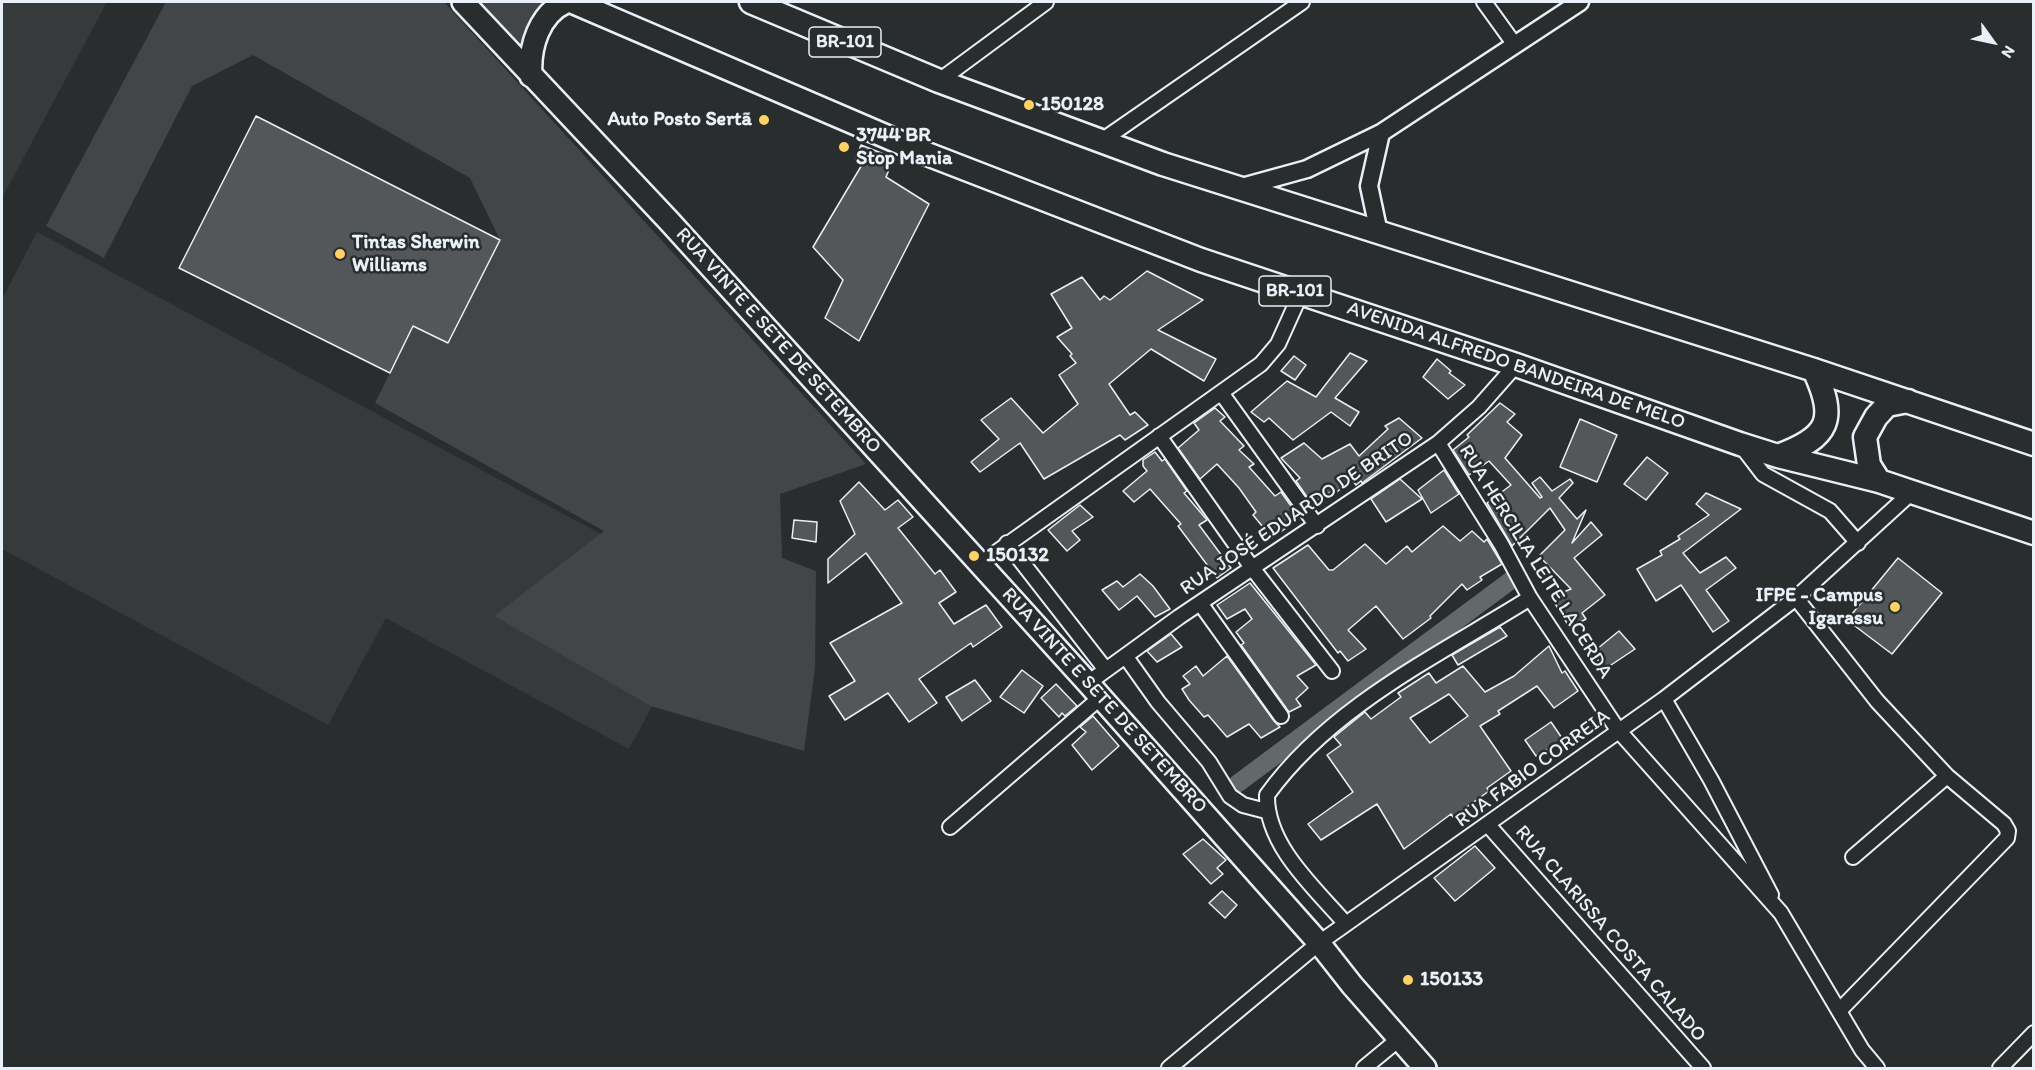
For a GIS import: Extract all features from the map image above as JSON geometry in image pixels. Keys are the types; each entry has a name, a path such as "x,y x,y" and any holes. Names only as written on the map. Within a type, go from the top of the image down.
{"highway":[{"name":"AVENIDA ALFREDO BANDEIRA DE MELO","path":"573,2 927,154 1201,260 1516,364 1740,444 1778,456 1879,481 2034,533"},
{"name":"BR-101","path":"751,2 939,81 1100,142 1238,188 1908,400 2034,444"},
{"path":"1778,456 1803,447 1825,424 1828,410 1826,396 1814,370"},
{"path":"1879,481 1869,465 1865,437 1876,417 1887,405 1908,400"}],"main road":[{"name":"RUA VINTE E SETE DE SETEMBRO","path":"464,2 669,220 1095,690 1319,943 1425,1068"},
{"path":"531,75 533,50 541,26 552,10 567,2"}],"street":[{"path":"939,81 1046,2"},
{"path":"1100,142 1302,2"},
{"path":"1484,2 1515,45"},
{"path":"1238,188 1307,169 1381,133 1580,2"},
{"path":"1379,233 1370,202 1369,186 1381,133"},
{"path":"980,564 1159,436 1222,394 1261,364 1278,344 1301,293"},
{"name":"RUA JOSÉ EDUARDO DE BRITO","path":"950,827 1095,690 1106,670 1200,603 1438,443 1479,406 1516,364"},
{"path":"1222,394 1317,526"},
{"path":"1159,436 1253,569 1332,671"},
{"name":"RUA HERCILIA LEITE LACERDA","path":"1438,443 1500,543 1530,598 1618,730 1781,913"},
{"path":"1740,444 1763,474 1776,484 1830,511 1858,543"},
{"name":"RUA FABIO CORREIA","path":"1169,1068 1319,943 1489,826 1618,730 1664,699 1796,598 1912,492"},
{"path":"1007,543 1106,670"},
{"path":"1346,924 1296,866 1271,829 1266,811 1266,795 1332,726 1366,699 1530,598"},
{"path":"1796,598 1877,701 1947,776 2004,824 2008,831 2007,838 1840,1010"},
{"path":"1200,603 1281,716"},
{"path":"1126,657 1158,702 1209,762 1230,796 1243,805 1266,811"},
{"path":"1664,699 1712,780 1781,913 1862,1050 1877,1068"},
{"path":"1853,857 1947,776"},
{"name":"RUA CLARISSA COSTA CALADO","path":"1489,826 1703,1068"},
{"path":"2000,1068 2034,1033"},
{"path":"1364,1068 1399,1039"}],"shaded area":[{"path":"2,2 107,2 2,198"},
{"path":"166,2 444,2 866,464 780,494 782,558 816,571 815,668 804,751 651,706 494,616 604,531 375,403 413,326 448,343 500,240 470,178 253,55 192,86 104,258 46,226"},
{"path":"474,2 547,2 527,55"},
{"path":"37,232 713,594 629,749 386,618 328,725 2,549 2,299"}],"building":[{"name":"Tintas Sherwin Williams","path":"256,116 500,240 448,343 413,326 390,373 179,268"},
{"path":"861,145 894,158 886,177 929,204 859,341 825,318 843,280 813,247 863,163 855,160"},
{"path":"1147,271 1203,300 1158,330 1216,359 1204,381 1151,349 1109,384 1130,415 1135,412 1148,425 1125,440 1120,435 1044,479 1020,443 980,472 971,462 999,439 981,420 1011,398 1043,433 1078,404 1059,375 1076,363 1070,356 1072,354 1057,337 1072,328 1051,294 1082,277 1100,300 1104,296 1110,300"},
{"path":"1350,353 1367,361 1335,398 1359,412 1350,426 1331,412 1293,440 1269,418 1264,422 1251,412 1287,381 1316,397"},
{"path":"1294,356 1306,365 1295,380 1281,371"},
{"path":"1437,359 1451,371 1449,373 1465,385 1448,399 1423,377"},
{"path":"1500,403 1515,414 1507,422 1522,435 1505,458 1540,498 1542,497 1532,483 1540,477 1552,491 1570,479 1573,483 1559,498 1577,519 1586,510 1572,543 1591,522 1602,535 1574,558 1605,595 1582,613 1586,619 1570,628 1551,597 1571,589 1539,556 1565,530 1550,508 1512,546 1487,503 1511,485 1489,461 1469,475 1453,450 1469,437 1467,435"},
{"path":"1215,408 1225,417 1220,421 1244,446 1239,450 1254,464 1249,467 1275,496 1281,492 1296,513 1292,515 1296,521 1272,538 1253,515 1256,512 1239,488 1217,464 1200,479 1178,448 1199,430 1194,423"},
{"path":"1399,418 1422,438 1362,483 1361,481 1356,485 1352,480 1333,495 1331,492 1312,504 1296,481 1300,478 1281,458 1304,443 1322,459 1350,444 1359,456 1388,429 1385,426"},
{"path":"1580,419 1617,435 1597,482 1560,467"},
{"path":"1155,452 1162,461 1165,459 1187,491 1184,493 1207,520 1199,525 1231,568 1217,578 1178,526 1181,524 1150,489 1134,502 1123,491 1147,471 1143,466 1143,460"},
{"path":"1647,457 1668,473 1646,500 1624,484"},
{"path":"1444,470 1459,494 1431,513 1418,490"},
{"path":"1400,479 1422,499 1386,522 1371,499"},
{"path":"859,482 885,510 898,500 913,517 898,528 935,574 940,570 956,592 939,603 954,624 986,605 1002,627 973,647 971,643 919,679 937,703 909,722 888,693 845,720 829,696 855,681 830,643 902,603 866,553 828,583 828,559 855,534 840,501"},
{"path":"1706,493 1741,509 1683,553 1700,573 1726,557 1736,568 1706,590 1729,621 1713,632 1681,585 1656,601 1637,569 1662,555 1660,551 1680,539 1678,536 1709,515 1696,504"},
{"path":"1080,505 1093,517 1072,531 1080,540 1067,551 1048,530"},
{"path":"794,520 817,522 816,542 792,538"},
{"path":"1443,526 1460,541 1472,531 1484,542 1487,539 1502,564 1480,577 1482,580 1467,590 1462,584 1430,616 1431,618 1403,639 1376,606 1348,630 1366,649 1348,661 1340,651 1338,653 1273,568 1308,545 1329,570 1333,570 1365,544 1386,564 1407,546 1412,552"},
{"name":"IFPE - Campus Igarassu","path":"1898,558 1942,593 1892,654 1847,620"},
{"path":"1140,574 1153,586 1170,609 1155,617 1137,596 1119,610 1102,590 1117,581 1123,587"},
{"path":"1250,583 1316,665 1297,676 1308,688 1296,699 1301,706 1289,712 1241,645 1244,643 1236,632 1252,619 1245,609 1227,619 1217,605"},
{"path":"1500,627 1507,636 1458,665 1452,655"},
{"path":"1619,631 1635,649 1605,669 1592,653"},
{"path":"1171,634 1182,647 1157,662 1147,651"},
{"path":"1549,646 1562,673 1565,671 1578,691 1554,708 1537,686 1498,711 1500,714 1480,726 1511,771 1487,788 1489,791 1453,817 1451,814 1404,849 1377,804 1321,840 1308,824 1353,792 1327,755 1341,745 1334,737 1365,712 1371,719 1401,697 1398,693 1429,673 1436,683 1463,666 1485,692 1514,676","holes":["1449,694 1468,716 1430,743 1410,718"]},
{"path":"1227,656 1280,727 1261,738 1249,724 1227,737 1208,715 1204,717 1182,689 1190,684 1183,676 1196,666 1203,676"},
{"path":"1022,670 1043,686 1024,713 1000,697"},
{"path":"975,680 991,701 962,721 946,697"},
{"path":"1056,684 1077,706 1065,716 1062,713 1059,717 1041,698"},
{"path":"1093,716 1119,746 1092,770 1072,745 1086,732 1080,727"},
{"path":"1551,722 1564,741 1536,756 1525,740"},
{"path":"1203,839 1226,860 1217,868 1223,874 1211,884 1183,854"},
{"path":"1475,846 1495,868 1455,901 1434,878"},
{"path":"1222,891 1237,905 1225,918 1209,903"}],"waterway":[{"path":"1237,784 1514,578"}],"place":[{"name":"150128","path":"1029,105"},
{"name":"Auto Posto Sertã","path":"764,120"},
{"name":"3744 BR Stop Mania","path":"844,147"},
{"name":"Tintas Sherwin Williams","path":"340,254"},
{"name":"150132","path":"974,556"},
{"name":"IFPE - Campus Igarassu","path":"1895,607"},
{"name":"150133","path":"1408,980"}]}
